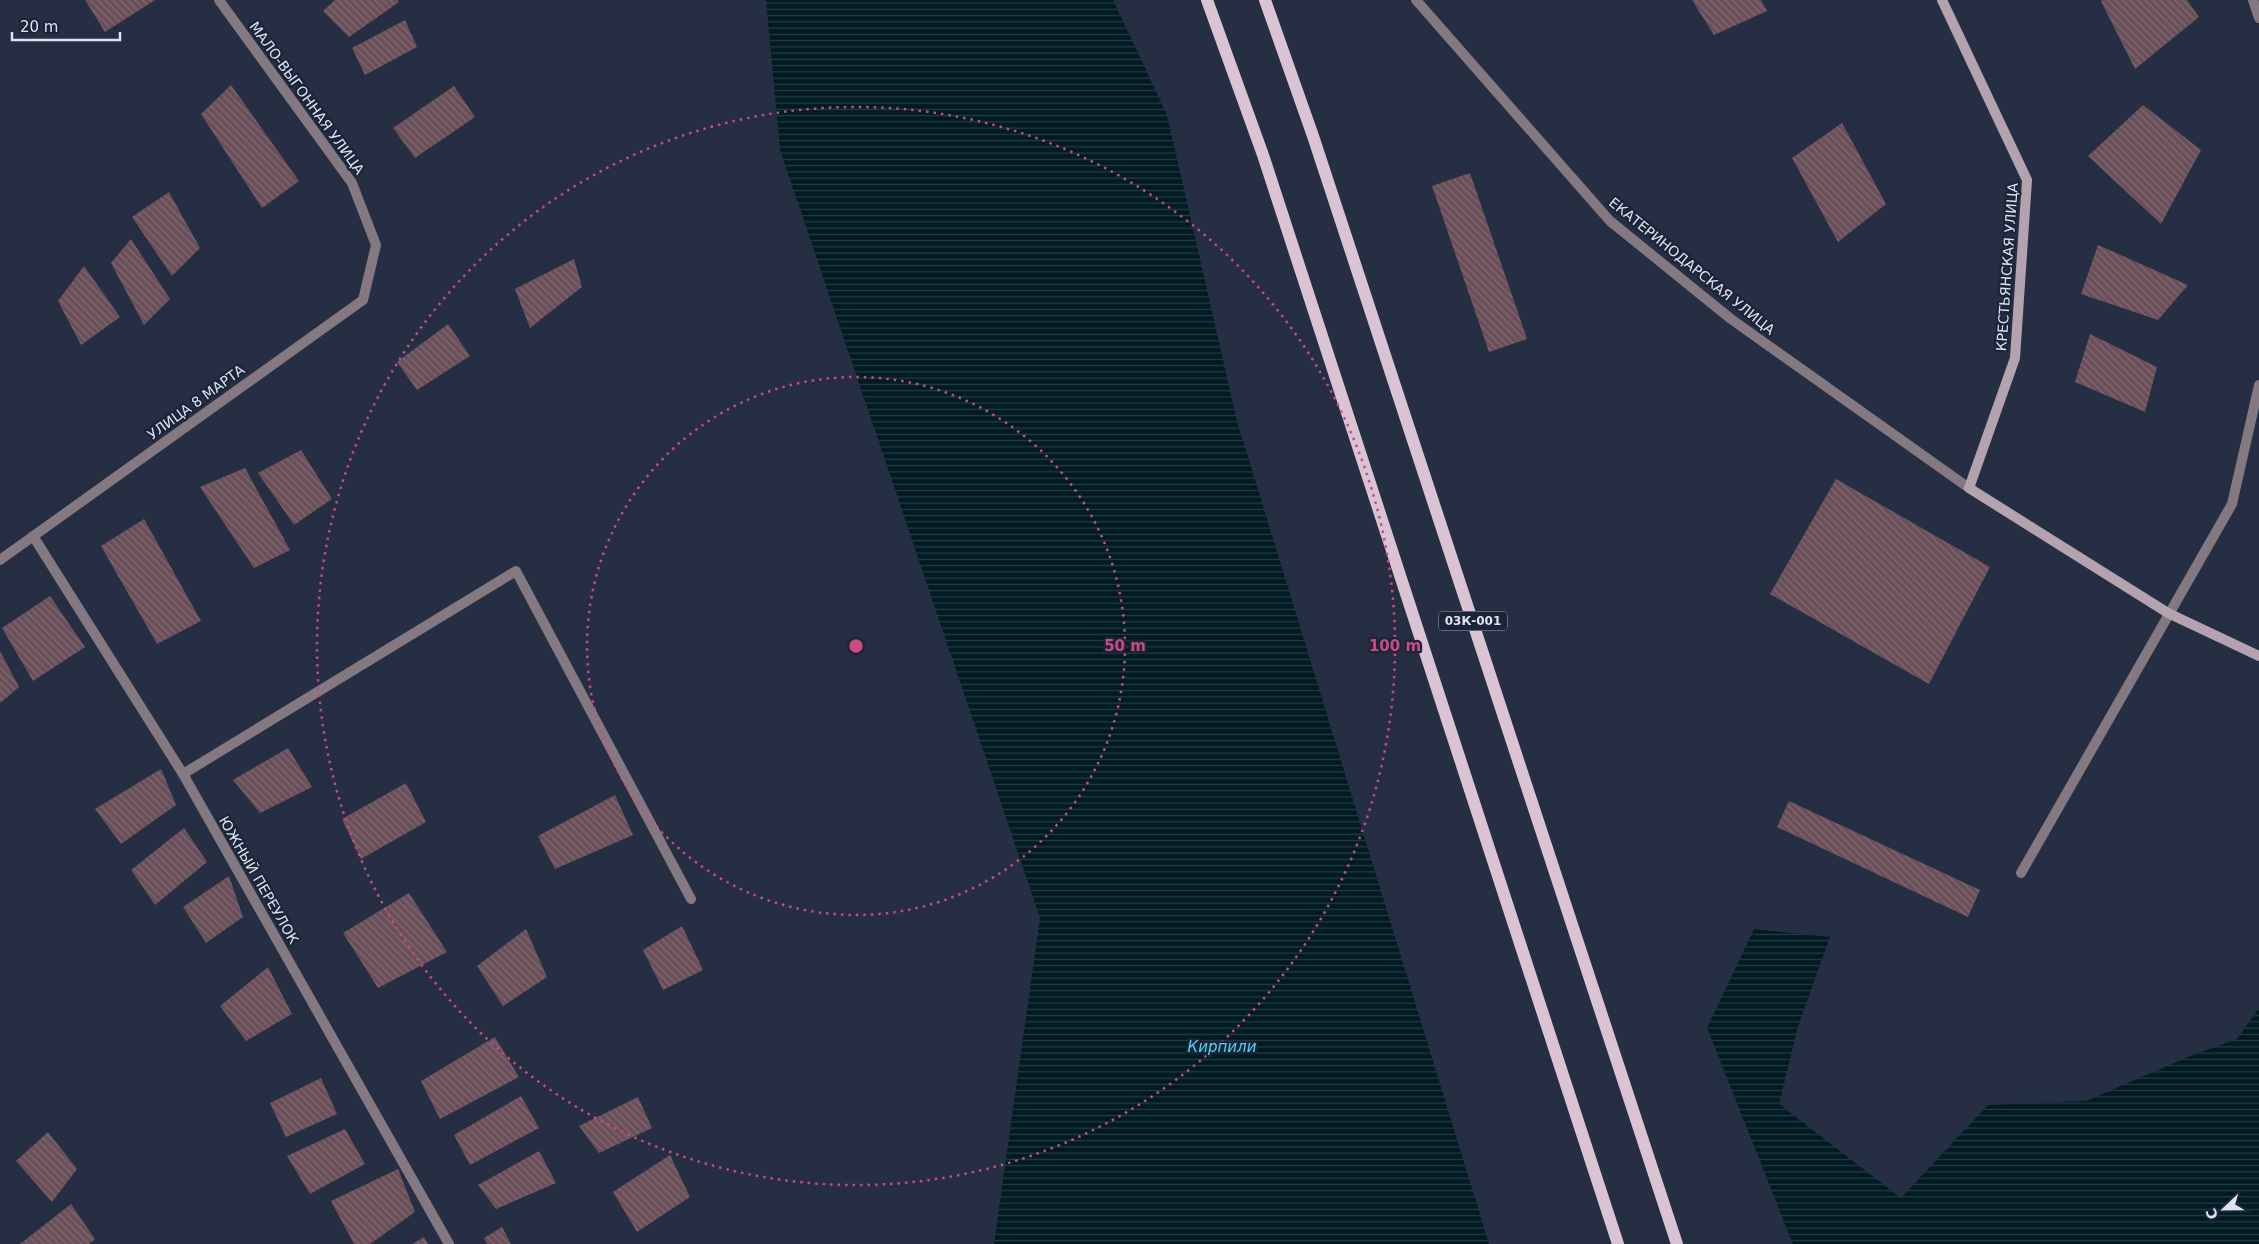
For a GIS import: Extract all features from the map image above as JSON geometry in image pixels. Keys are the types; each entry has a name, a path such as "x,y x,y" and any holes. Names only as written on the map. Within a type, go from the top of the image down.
{"main road":[{"name":"03К-001","path":"1207,0 1263,154 1618,1244"},
{"name":"03К-001","path":"1265,0 1313,136 1677,1244"},
{"name":"КРЕСТЬЯНСКАЯ УЛИЦА","path":"1942,0 2027,180 2015,358 1969,488"},
{"path":"1969,488 2168,613 2259,656"}],"street":[{"name":"МАЛО-ВЫГОННАЯ УЛИЦА","path":"219,0 352,183 376,245"},
{"name":"ЕКАТЕРИНОДАРСКАЯ УЛИЦА","path":"1416,0 1610,221 1731,319 1969,488"},
{"path":"2253,0 2259,18"},
{"name":"УЛИЦА 8 МАРТА","path":"0,560 363,300 376,245"},
{"path":"2021,874 2168,613 2232,504 2259,385"},
{"name":"ЮЖНЫЙ ПЕРЕУЛОК","path":"34,536 183,774 449,1244"},
{"path":"183,774 516,571 691,899"}],"water":[{"name":"Кирпили","path":"766,0 1113,0 1167,115 1237,421 1489,1244 994,1244 1040,918 780,150"},
{"path":"1754,929 1830,937 1798,1026 1779,1104 1901,1198 1988,1105 2086,1101 2188,1057 2237,1039 2259,1008 2259,1244 1793,1244 1707,1028"}],"building":[{"path":"85,0 155,0 105,32"},
{"path":"335,0 397,0 399,2 349,37 323,11"},
{"path":"1692,0 1761,0 1767,11 1714,35"},
{"path":"2187,0 2199,17 2135,69 2101,1"},
{"path":"405,20 417,47 365,75 352,48"},
{"path":"231,85 299,181 262,208 201,114"},
{"path":"454,86 475,117 415,158 393,128"},
{"path":"2143,105 2201,150 2161,224 2088,156"},
{"path":"1842,123 1886,204 1838,242 1792,158"},
{"path":"1470,173 1527,339 1489,352 1432,186"},
{"path":"169,192 200,248 172,276 132,217"},
{"path":"131,239 170,299 144,325 111,263"},
{"path":"2098,245 2188,285 2158,320 2081,294"},
{"path":"574,259 582,287 530,328 515,289"},
{"path":"84,266 120,317 81,345 58,301"},
{"path":"448,324 470,356 417,390 397,362"},
{"path":"2090,334 2157,367 2145,412 2075,382"},
{"path":"301,450 332,499 294,525 258,473"},
{"path":"245,468 290,550 254,568 200,487"},
{"path":"1836,479 1990,567 1929,684 1770,594"},
{"path":"144,519 201,621 157,644 101,546"},
{"path":"50,596 85,647 33,681 2,628"},
{"path":"0,651 19,687 0,703"},
{"path":"288,748 312,787 260,813 233,780"},
{"path":"161,769 176,805 121,844 95,809"},
{"path":"406,783 426,822 361,859 342,819"},
{"path":"615,795 633,835 555,869 538,836"},
{"path":"1789,801 1980,890 1968,917 1777,827"},
{"path":"184,828 207,862 155,905 131,870"},
{"path":"229,876 243,917 206,943 183,907"},
{"path":"409,893 447,952 378,988 343,933"},
{"path":"682,926 703,970 663,990 643,950"},
{"path":"526,929 547,977 503,1006 477,966"},
{"path":"268,967 292,1014 246,1041 220,1006"},
{"path":"495,1037 519,1077 440,1119 421,1081"},
{"path":"321,1078 337,1114 286,1137 270,1103"},
{"path":"521,1096 539,1128 470,1165 454,1135"},
{"path":"638,1097 652,1128 599,1153 579,1126"},
{"path":"345,1129 365,1164 310,1194 287,1156"},
{"path":"48,1132 77,1169 52,1202 16,1161"},
{"path":"539,1151 556,1183 496,1209 478,1185"},
{"path":"670,1155 690,1197 637,1232 613,1192"},
{"path":"398,1169 415,1212 370,1244 354,1244 331,1201"},
{"path":"71,1204 95,1239 89,1244 20,1244"},
{"path":"502,1227 511,1244 487,1244 484,1238"},
{"path":"424,1237 428,1244 412,1244"}]}
